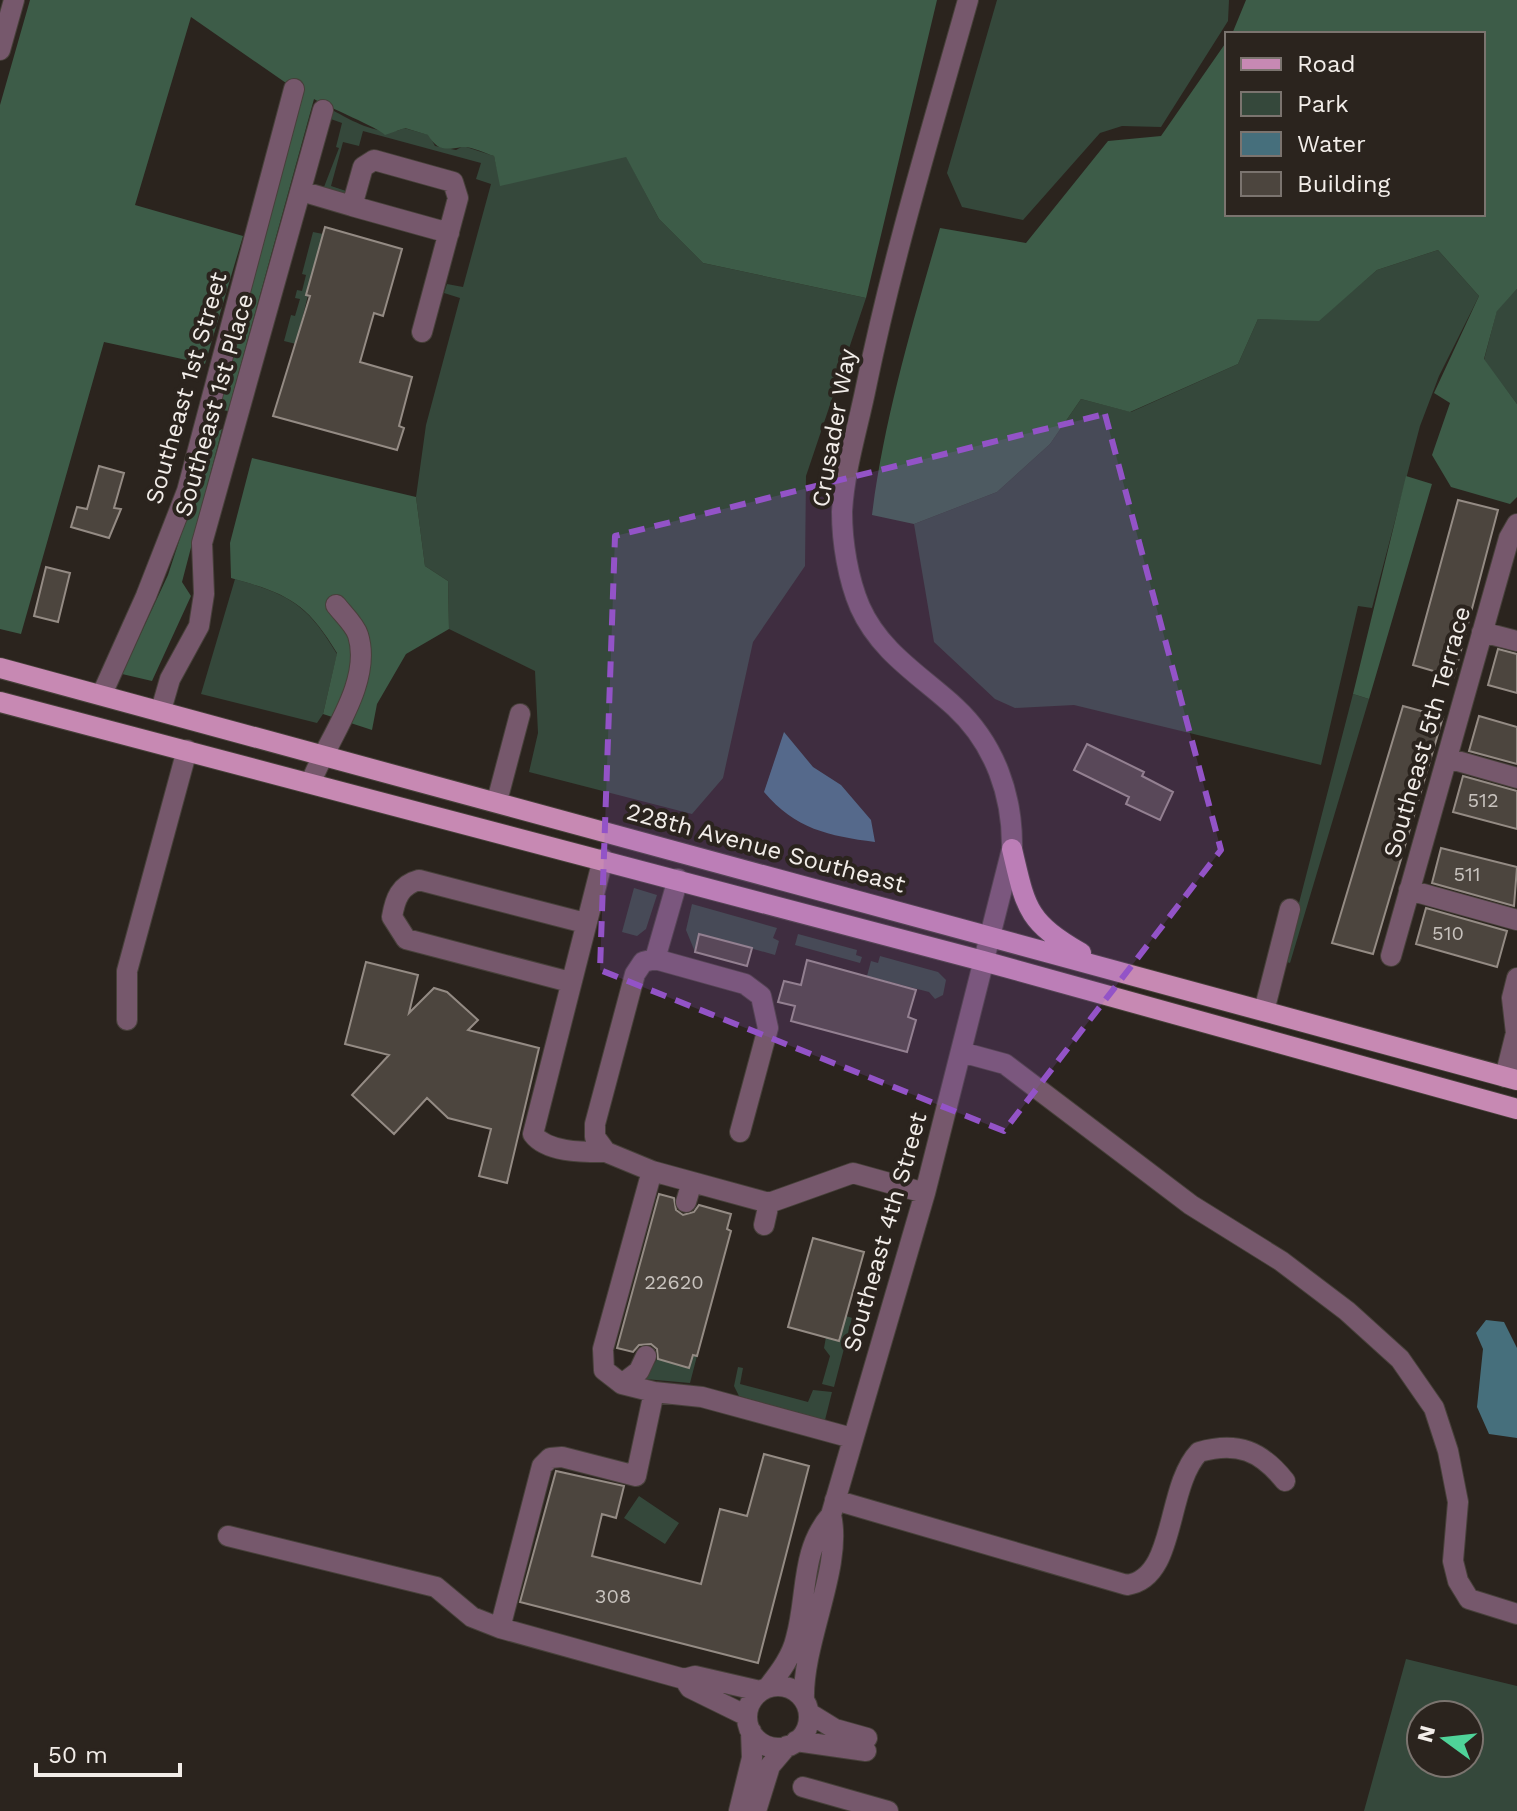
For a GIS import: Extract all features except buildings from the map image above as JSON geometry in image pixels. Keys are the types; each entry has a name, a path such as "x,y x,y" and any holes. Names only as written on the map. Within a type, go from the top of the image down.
{"main road":[{"name":"228th Avenue Southeast","path":"0,668 1511,1079"},
{"path":"0,702 678,879 1517,1109"},
{"path":"1012,849 1029,913 1047,933 1081,953 1144,978"}],"street":[{"path":"0,50 14,0"},
{"name":"Crusader Way","path":"968,0 894,260 842,512 850,573 860,606 889,652 957,709 985,744 1003,781 1012,823 1012,849 983,961"},
{"name":"Southeast 1st Street","path":"102,694 146,596 187,491 294,89"},
{"name":"Southeast 1st Place","path":"161,710 170,679 199,626 204,594 202,543 323,110"},
{"path":"352,206 363,167 374,160 453,182 458,198 422,332"},
{"path":"301,191 449,233"},
{"name":"Southeast 5th Terrace","path":"1391,956 1509,538 1517,524"},
{"path":"311,782 322,754 336,737 359,669 358,632 336,605"},
{"path":"1482,632 1517,641"},
{"path":"497,801 520,714"},
{"path":"127,1020 127,971 187,750"},
{"path":"1447,758 1517,778"},
{"path":"603,859 533,1134 540,1142 579,1152 606,1152 652,1171 689,1192 769,1203 853,1173 925,1193"},
{"path":"655,959 678,879"},
{"path":"570,982 406,939 392,917 394,905 398,893 408,883 419,880 585,923"},
{"path":"1409,890 1517,920"},
{"path":"1264,1011 1290,909"},
{"path":"606,1152 593,1132 638,966 655,959 745,984 761,996 768,1028 740,1132"},
{"name":"Southeast 4th Street","path":"764,1689 797,1637 804,1578 817,1531 833,1508 925,1193 983,961"},
{"path":"1511,1079 1516,1033 1512,998 1517,978"},
{"path":"961,1052 1005,1064 1191,1205 1303,1278 1347,1311 1400,1359 1434,1408 1451,1463 1458,1502 1453,1561 1458,1581 1469,1599 1517,1614"},
{"path":"652,1171 603,1349 604,1370 622,1384 654,1392 702,1397 852,1438"},
{"path":"764,1225 769,1203"},
{"path":"622,1384 639,1371 646,1356"},
{"path":"500,1628 542,1466 550,1458 562,1457 636,1476 654,1392"},
{"path":"833,1508 1127,1585 1147,1578 1161,1559 1181,1478 1199,1452 1231,1447 1256,1452 1270,1462 1285,1481"},
{"name":"Southeast 4th Street","path":"806,1706 811,1638 836,1536 833,1508"},
{"path":"228,1536 436,1587 472,1617 500,1628 684,1679 695,1676 764,1689 790,1688 806,1706 835,1729 867,1744 768,1746 749,1724 690,1688 684,1679"},
{"path":"739,1811 752,1758 748,1707 764,1689"},
{"path":"756,1811 770,1766 804,1734 806,1706"},
{"path":"803,1787 888,1811"}],"highlighted area":[{"path":"1105,414 1221,850 1004,1131 600,970 615,536"}],"green space":[{"path":"30,0 937,0 866,298 703,263 659,219 626,157 500,186 494,156 470,148 442,148 428,135 405,128 385,135 314,99 228,411 217,409 299,92 191,17 135,205 243,236 205,364 104,342 21,634 0,629 0,105"},
{"path":"997,0 1229,0 1228,21 1161,127 1122,126 1100,133 1023,220 962,207 947,173"},
{"path":"1246,0 1517,0 1517,289 1497,311 1484,359 1517,404 1517,497 1510,504 1451,487 1432,455 1450,403 1434,393 1479,296 1438,250 1377,270 1319,321 1258,319 1238,364 1130,412 1081,399 1050,444 997,492 914,524 872,515 892,406 940,228 1026,243 1108,141 1161,136 1225,44 1225,216 1485,216 1485,32 1233,32"},
{"path":"334,111 378,130 404,128 429,135 435,146 456,150 463,146 494,156 501,185 626,156 659,219 703,263 866,298 806,476 805,566 753,642 723,778 692,814 529,772 538,733 535,671 449,629 448,581 425,566 416,497 426,425 460,298 444,293 447,284 463,287 491,184 476,179 481,163 363,131 359,146 343,142 331,186 346,191 345,194 324,187 339,148 336,147 342,123 328,118 328,112"},
{"path":"313,232 323,234 296,344 284,341 291,315 295,316 300,299 295,298 297,290 302,291 306,275 302,274"},
{"path":"1438,250 1479,296 1439,376 1420,426 1372,608 1358,606 1321,765 1074,705 1015,708 995,699 934,642 914,524 997,492 1050,444 1081,399 1131,412 1238,364 1258,319 1319,320 1377,270"},
{"path":"1517,289 1517,404 1484,360 1497,310"},
{"path":"222,429 182,582 191,596 152,681 122,674 168,575 214,434"},
{"path":"252,458 416,497 425,566 448,581 449,629 406,654 377,704 372,730 323,714 337,653 305,611 281,595 231,578 230,543"},
{"path":"1406,476 1432,484 1369,699 1353,694"},
{"path":"235,579 270,590 295,604 316,623 337,654 323,714 317,723 201,694"},
{"path":"1353,694 1369,699 1290,963 1284,961"},
{"path":"634,888 657,895 646,929 637,936 622,932"},
{"path":"692,904 777,928 773,938 779,941 775,955 700,934 695,952 686,930"},
{"path":"798,934 857,950 856,955 862,957 860,963 795,945"},
{"path":"880,956 938,972 946,980 943,995 935,999 929,992 867,976 871,961 878,963"},
{"path":"846,1316 852,1318 834,1387 822,1384 830,1356 824,1348 826,1337 839,1341"},
{"path":"693,1355 697,1356 690,1383 645,1379 657,1359 689,1368"},
{"path":"738,1367 743,1368 740,1384 808,1402 813,1390 832,1392 825,1420 739,1396 734,1386"},
{"path":"639,1496 679,1523 665,1544 624,1518"},
{"path":"1406,1659 1517,1686 1517,1811 1364,1811"}],"water":[{"path":"784,732 813,767 841,785 871,820 875,842 814,829 788,815 764,792"},
{"path":"1486,1320 1504,1322 1517,1348 1517,1438 1489,1434 1477,1407 1483,1349 1476,1333"}]}
